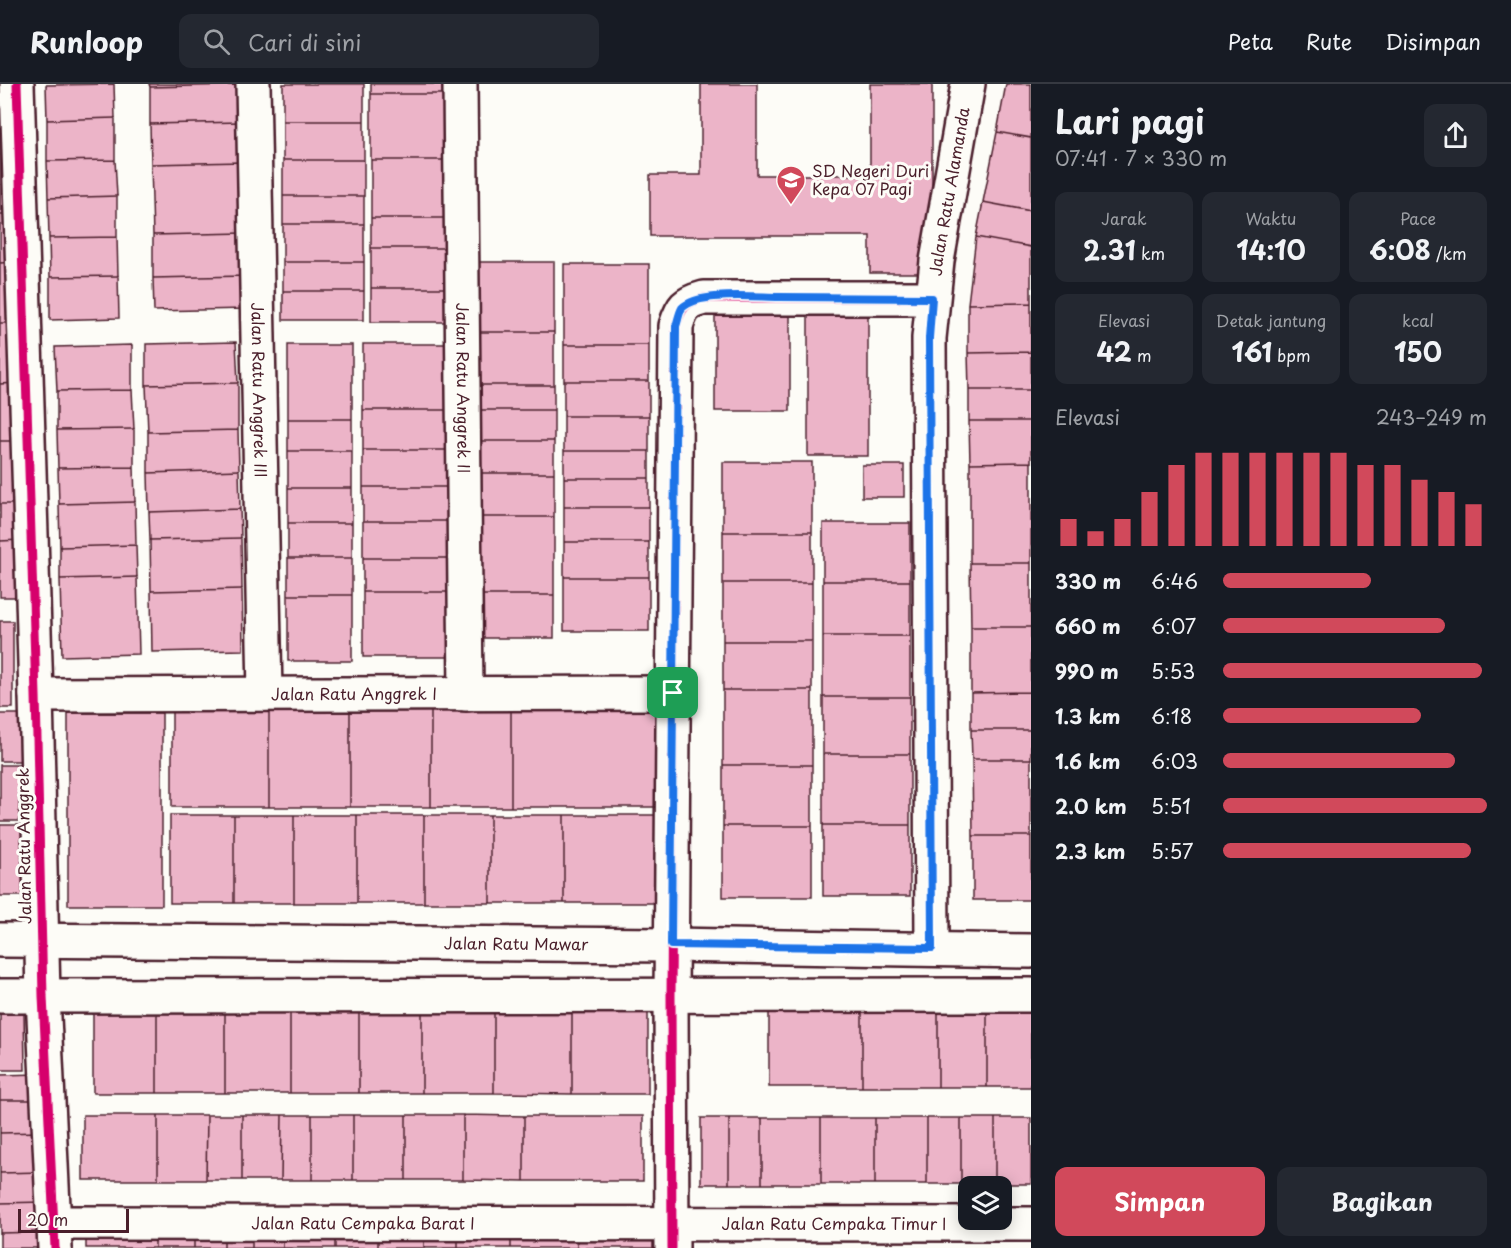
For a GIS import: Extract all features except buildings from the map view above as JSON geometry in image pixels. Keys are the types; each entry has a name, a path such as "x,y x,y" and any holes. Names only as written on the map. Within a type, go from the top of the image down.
{"street":[{"name":"Jalan Ratu Anggrek","path":"17,84 36,695 42,996 55,1235"},
{"name":"Jalan Ratu Anggrek III","path":"254,84 264,694"},
{"name":"Jalan Ratu Anggrek II","path":"460,84 466,694"},
{"name":"Jalan Ratu Alamanda","path":"932,948 929,338 932,298 968,84"},
{"path":"672,1236 671,945 676,326 681,309 691,302 704,298 932,298"},
{"name":"Jalan Ratu Anggrek I","path":"36,695 673,693"},
{"name":"Jalan Ratu Mawar","path":"0,940 671,945 1031,951"},
{"path":"0,996 1031,995"},
{"name":"Jalan Ratu Cempaka Timur I","path":"672,1236 1031,1224"},
{"name":"Jalan Ratu Cempaka Barat I","path":"55,1235 672,1236"}],"cycle path":[{"path":"17,84 43,996 55,1248"},
{"path":"672,1248 671,996 676,326 685,307 704,298 932,298"}],"place":[{"name":"SD Negeri Duri Kepa 07 Pagi","path":"791,206"}],"route":[{"path":"704,298 932,298 929,338 932,948 671,945 673,693 676,326 681,309 691,302 704,298"}]}
